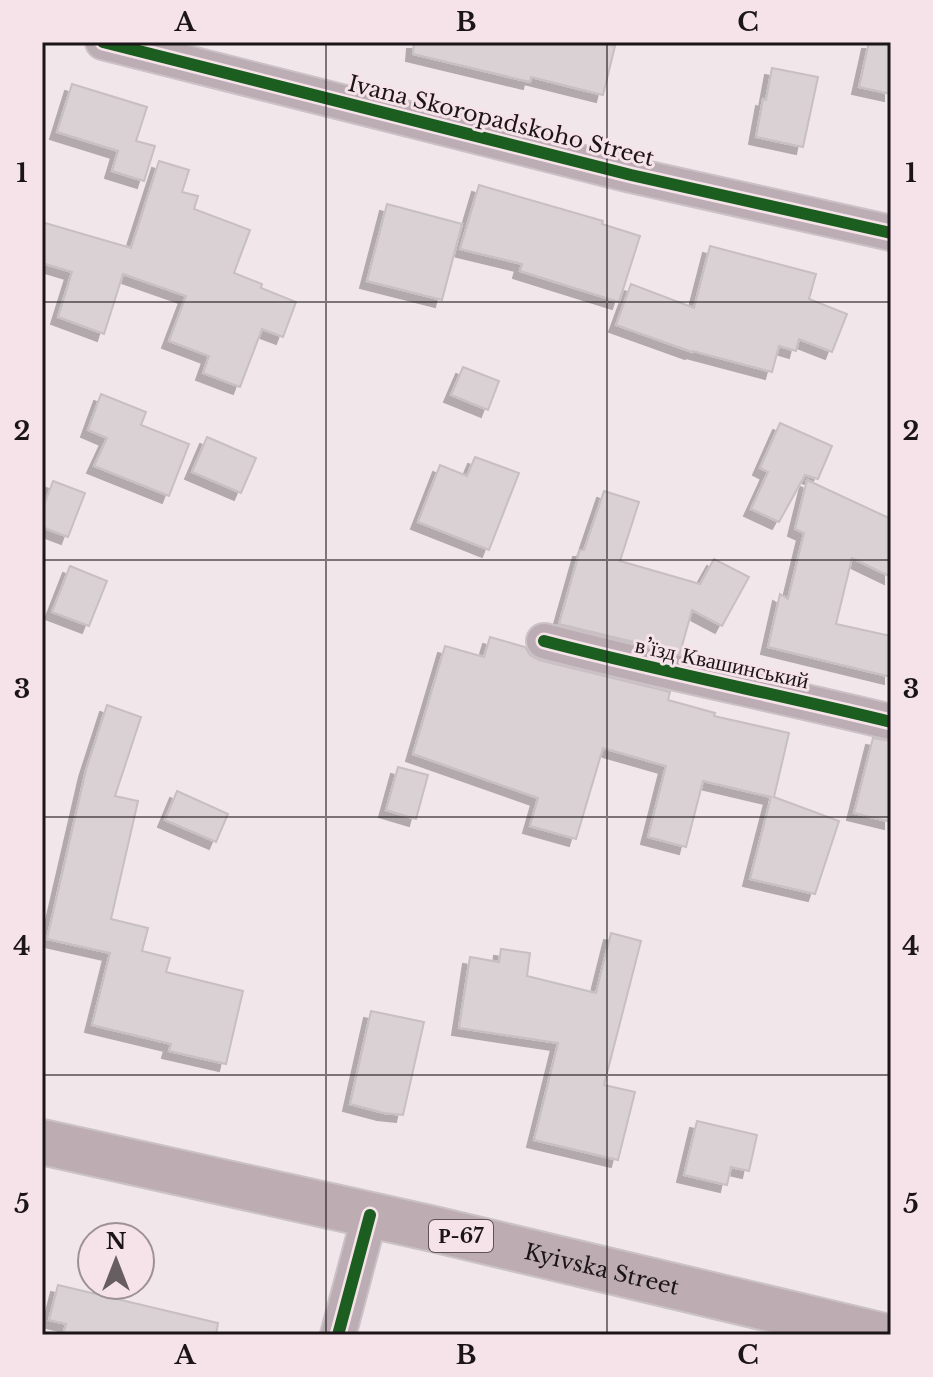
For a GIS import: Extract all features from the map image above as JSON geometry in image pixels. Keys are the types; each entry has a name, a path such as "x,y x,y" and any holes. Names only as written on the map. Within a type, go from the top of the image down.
{"main road":[{"name":"Kyivska Street","path":"42,1142 370,1215 880,1335"}],"street":[{"name":"Ivana Skoropadskoho Street","path":"103,42 631,175 891,233"},
{"name":"в’їзд Квашинський","path":"544,641 648,668 891,722"},
{"path":"338,1335 370,1215"}],"building":[{"path":"414,42 599,42 615,46 603,95 531,77 530,82 413,54"},
{"path":"869,42 891,42 891,94 859,87"},
{"path":"772,68 818,77 803,147 756,137"},
{"path":"72,84 147,107 136,141 155,146 144,181 112,171 118,151 57,132"},
{"path":"159,161 189,170 182,192 198,196 194,209 250,230 234,273 296,302 283,337 262,329 240,387 203,373 209,356 169,341 186,296 123,274 104,334 58,317 72,272 42,263 42,222 131,248"},
{"path":"479,185 603,221 602,224 640,236 619,302 520,271 522,264 460,249"},
{"path":"387,204 462,224 442,300 367,281"},
{"path":"710,246 816,274 809,299 847,314 832,352 799,339 796,351 779,346 772,372 692,352 616,325 631,284 694,308"},
{"path":"463,367 499,381 488,410 451,395"},
{"path":"101,394 146,412 141,425 189,444 169,496 94,466 107,438 88,430"},
{"path":"780,423 832,446 818,479 805,475 779,522 751,509 768,472 760,468"},
{"path":"207,437 256,458 241,493 192,472"},
{"path":"475,457 519,473 489,550 418,522 440,465 467,476"},
{"path":"807,480 891,519 891,577 852,558 836,624 891,636 891,677 768,647 780,594 788,599 804,533 795,529"},
{"path":"53,481 85,493 68,537 42,527 42,511"},
{"path":"604,491 639,502 620,561 700,584 714,559 749,577 722,626 692,610 680,653 559,624 580,550 584,550"},
{"path":"70,566 107,581 89,626 52,612"},
{"path":"490,637 525,647 530,655 539,660 670,692 668,700 715,713 714,716 789,733 774,797 839,821 815,894 750,879 771,797 703,781 686,847 648,837 666,766 603,748 576,839 530,826 538,798 413,754 445,646 484,657"},
{"path":"107,705 141,717 115,796 138,801 111,919 148,928 142,951 170,958 166,972 243,991 226,1064 169,1051 171,1044 92,1025 110,953 47,939 86,770"},
{"path":"873,738 891,741 891,822 854,813"},
{"path":"398,767 428,775 416,819 386,810"},
{"path":"177,791 228,814 216,842 165,820"},
{"path":"611,933 641,941 604,1085 635,1092 618,1160 534,1140 558,1043 459,1028 470,957 499,962 501,949 530,953 527,976 596,993"},
{"path":"371,1011 424,1022 403,1115 350,1104"},
{"path":"697,1121 757,1135 749,1171 731,1167 727,1185 684,1175"},
{"path":"58,1285 76,1289 76,1301 125,1301 218,1323 216,1335 63,1335 66,1324 49,1320"}],"cycle path":[{"path":"103,42 631,175 891,233"},
{"path":"544,641 891,722"},
{"path":"338,1335 370,1215"}]}
